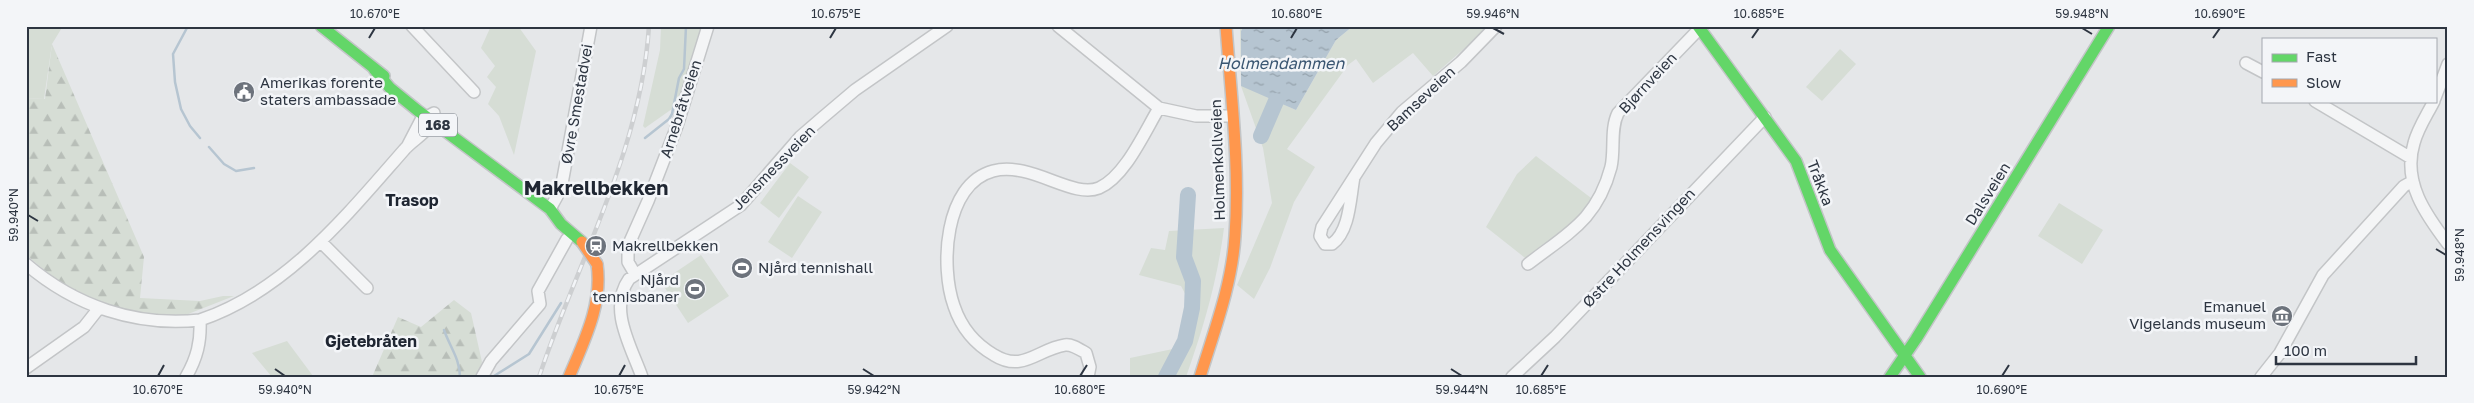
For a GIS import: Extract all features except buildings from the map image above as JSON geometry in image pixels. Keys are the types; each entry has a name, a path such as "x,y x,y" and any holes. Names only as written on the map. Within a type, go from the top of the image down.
{"main road":[{"name":"168","path":"321,26 431,117 496,161 507,175 552,210 567,218 584,238 602,252 609,270 608,293 600,317 583,343"},
{"name":"Holmenkollveien","path":"1200,377 1224,301 1235,238 1237,179 1226,26"},
{"name":"Dalsveien","path":"1890,377 1905,356 2109,26"},
{"name":"Tråkka","path":"1700,27 1802,172 1820,228 1830,250 1920,377"},
{"name":"168","path":"569,377 583,343 599,290 597,264 584,238"}],"street":[{"path":"412,26 474,92"},
{"name":"Øvre Smestadvei","path":"552,210 561,189 591,26"},
{"name":"Arnebråtveien","path":"635,274 628,262 628,246 648,201 676,126 708,26"},
{"name":"Jensmessveien","path":"642,377 621,318 619,303 621,293 635,274 741,205 800,137 855,90 947,26"},
{"path":"1058,26 1159,108 1196,116 1232,116"},
{"name":"Bamseveien","path":"1354,177 1343,231 1339,239 1332,244 1324,244 1320,236 1322,227 1354,177 1376,143 1402,112 1461,62 1496,26"},
{"name":"Bjørnveien","path":"1528,264 1592,212 1600,198 1611,167 1615,121 1618,113 1700,27"},
{"path":"2246,63 2262,71"},
{"path":"2436,95 2448,64"},
{"path":"2317,102 2411,158"},
{"path":"2433,102 2417,134 2411,158 2413,181 2424,212 2448,244"},
{"path":"1088,377 1090,367 1086,352 1072,346 1065,345 1029,360 1011,361 993,355 972,338 961,322 948,286 949,229 962,195 971,183 994,171 1019,169 1080,190 1091,191 1100,187 1119,172 1159,108"},
{"path":"26,264 56,286 99,308 151,321 200,320 217,314 246,298 321,242 347,217 407,147 415,128 431,117"},
{"name":"Østre Holmensvingen","path":"1512,377 1549,343 1765,117"},
{"path":"2261,377 2280,353 2323,275 2404,186 2413,181"},
{"path":"482,377 491,360 540,304 538,291 567,240"},
{"path":"321,242 367,288"},
{"path":"26,368 84,327 99,308"},
{"path":"186,377 194,362 201,339 200,320"}],"green space":[{"path":"26,26 63,26 52,44 44,99 26,98"},
{"path":"491,26 518,26 536,51 514,155 499,116 488,104 496,87 487,77 495,66 481,48"},
{"path":"661,26 706,26 679,104 645,128 643,126 660,50"},
{"path":"1240,26 1244,26 1241,31 1276,101 1296,110 1336,40 1353,26 1490,26 1433,76 1413,53 1373,83 1356,59 1348,65 1287,149 1315,167 1294,202 1270,268 1254,299 1237,285 1272,203 1263,148 1241,86"},
{"path":"52,44 144,257 140,298 200,301 223,296 234,296 178,318 115,309 59,282 26,255 26,98 45,99"},
{"path":"1840,49 1856,64 1822,101 1806,87"},
{"path":"1536,156 1595,201 1584,217 1529,261 1486,227 1517,174"},
{"path":"790,163 809,177 779,218 760,203"},
{"path":"798,196 822,212 792,258 768,242"},
{"path":"2059,203 2103,230 2082,264 2038,236"},
{"path":"1224,228 1218,267 1209,304 1186,377 1130,377 1130,358 1187,346 1196,314 1181,286 1139,275 1151,248 1165,250 1169,231"},
{"name":"Njård tennisbaner","path":"701,255 729,296 688,323 661,282"},
{"path":"454,300 471,313 482,362 477,377 372,377 398,317 421,327"},
{"path":"287,341 313,376 272,377 252,353"}],"water":[{"name":"Holmendammen","path":"1244,26 1353,26 1336,40 1296,110 1241,86 1241,31"}],"waterway":[{"path":"188,26 173,54 175,82 181,109 190,126 200,138"},
{"name":"Makrellbekken","path":"645,138 669,119 672,114 679,78 684,69 686,26"},
{"path":"1261,136 1276,101"},
{"path":"209,147 224,164 236,171 254,168"},
{"path":"1166,377 1185,341 1192,308 1193,281 1184,257 1188,195"},
{"name":"Makrellbekken","path":"494,376 529,354 561,303"},
{"path":"444,330 457,359 460,377"}],"railway":[{"path":"539,377 621,161 634,117 644,72 649,26"}],"traffic: fast":[{"path":"321,26 384,76"},
{"path":"1698,26 1796,161 1830,250 1920,377"},
{"path":"1890,377 1916,339 2109,26"},
{"path":"374,69 390,88 417,110 550,209 561,224 582,242"}],"traffic: slow":[{"path":"1200,377 1226,290 1235,236 1236,157 1226,26"},
{"path":"582,242 597,264"},
{"path":"569,377 595,308 598,279 597,264"}],"place":[{"name":"Amerikas forente staters ambassade","path":"244,92"},
{"name":"Makrellbekken","path":"596,246"},
{"name":"Njård tennishall","path":"742,268"},
{"name":"Njård tennisbaner","path":"695,289"},
{"name":"Emanuel Vigelands museum","path":"2282,316"}],"district":[{"name":"Makrellbekken","path":"596,188"},
{"name":"Trasop","path":"412,200"},
{"name":"Gjetebråten","path":"371,341"}]}
